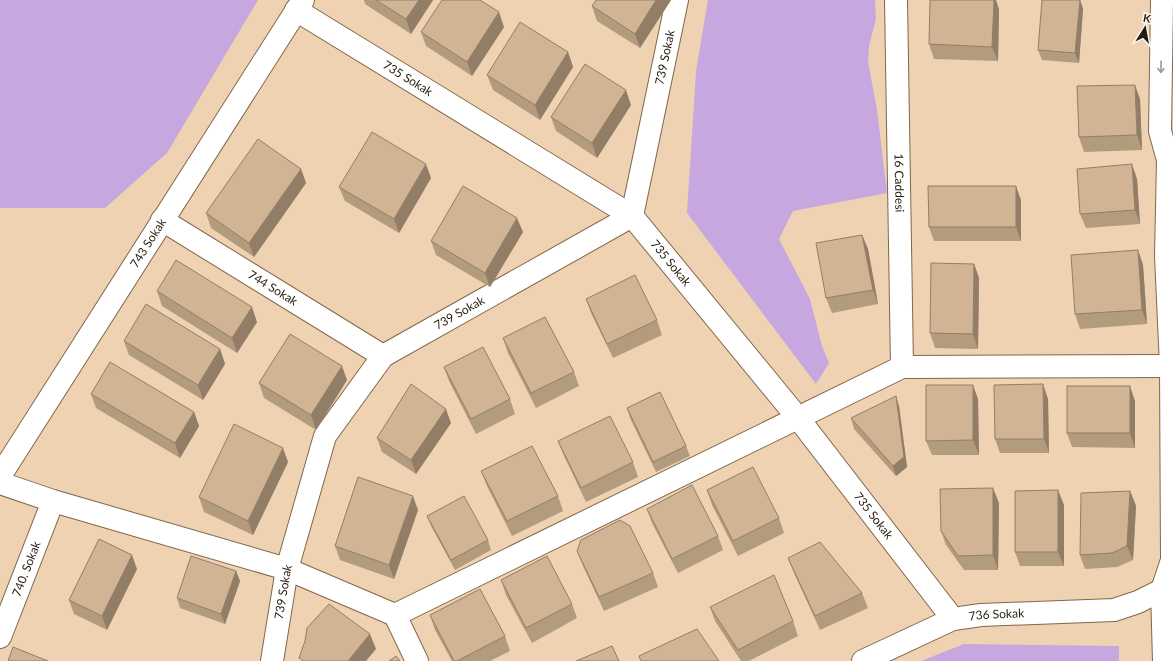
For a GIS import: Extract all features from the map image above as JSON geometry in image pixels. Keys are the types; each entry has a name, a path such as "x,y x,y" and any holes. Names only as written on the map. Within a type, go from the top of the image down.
{"street":[{"name":"739 Sokak","path":"272,661 287,569 325,436 384,356 632,216 678,0"},
{"name":"16 Caddesi","path":"896,0 902,367"},
{"path":"1162,0 1160,131 1170,154 1166,256 1171,366 1172,560 1162,590 1164,661"},
{"name":"735 Sokak","path":"300,5 632,216 798,418 953,619"},
{"name":"743 Sokak","path":"0,476 300,5"},
{"name":"744 Sokak","path":"162,220 384,356"},
{"path":"395,615 902,367 1171,366"},
{"path":"0,483 53,501 287,569 395,615 417,661"},
{"name":"740. Sokak","path":"0,637 53,501"},
{"name":"736 Sokak","path":"863,661 953,619 981,615 1114,610 1138,602 1162,590"}],"shaded area":[{"path":"0,0 258,0 167,153 105,208 0,208"},
{"path":"708,0 875,0 876,19 869,46 868,62 877,110 887,193 793,211 779,239 810,299 822,346 829,363 816,384 687,213 696,71"},
{"path":"964,644 1119,646 1119,661 921,661"}],"building":[{"path":"376,0 419,0 406,19"},
{"path":"442,0 480,0 499,12 467,62 421,32"},
{"path":"596,0 656,0 635,34 592,6"},
{"path":"930,0 994,0 992,47 929,44"},
{"path":"1042,0 1080,0 1075,53 1038,50"},
{"path":"520,22 568,52 535,105 487,75"},
{"path":"585,64 626,90 592,143 551,117"},
{"path":"1135,85 1137,135 1079,137 1077,86"},
{"path":"372,132 426,164 394,219 339,187"},
{"path":"258,139 301,169 249,243 206,213"},
{"path":"1132,164 1135,210 1080,214 1077,169"},
{"path":"463,186 517,218 485,273 431,241"},
{"path":"928,186 1016,186 1016,227 929,227"},
{"path":"862,235 873,290 826,298 816,243"},
{"path":"1138,250 1142,310 1075,314 1071,255"},
{"path":"176,260 252,307 232,338 157,291"},
{"path":"931,263 974,264 973,334 930,333"},
{"path":"635,275 657,320 607,344 586,299"},
{"path":"146,304 220,349 198,385 124,341"},
{"path":"545,317 574,372 531,393 503,338"},
{"path":"290,334 342,366 311,415 259,383"},
{"path":"483,347 510,399 471,419 444,367"},
{"path":"110,362 194,412 175,443 91,394"},
{"path":"411,384 446,409 411,460 377,438"},
{"path":"1043,384 1044,439 995,439 994,385"},
{"path":"926,385 973,385 973,440 926,441"},
{"path":"1067,386 1130,386 1130,433 1067,433"},
{"path":"660,392 686,446 653,462 627,408"},
{"path":"896,396 904,457 893,466 851,418"},
{"path":"610,416 633,462 581,488 558,441"},
{"path":"234,424 283,448 248,521 199,497"},
{"path":"532,446 558,496 507,521 481,471"},
{"path":"753,467 779,518 733,541 707,490"},
{"path":"358,477 413,496 389,565 335,546"},
{"path":"692,485 718,536 672,559 647,509"},
{"path":"993,488 993,555 958,556 941,531 940,489"},
{"path":"1058,490 1058,552 1015,552 1015,491"},
{"path":"1130,491 1127,546 1112,553 1080,555 1081,493"},
{"path":"464,496 488,540 451,560 427,516"},
{"path":"620,520 630,526 653,573 599,597 577,551 581,540"},
{"path":"99,539 132,555 102,616 69,600"},
{"path":"820,542 862,593 815,616 788,558"},
{"path":"191,556 236,571 221,614 177,598"},
{"path":"547,556 572,604 526,628 501,580"},
{"path":"774,575 793,621 738,650 710,607"},
{"path":"480,589 505,636 457,661 454,661 430,615"},
{"path":"329,604 370,634 348,661 303,661 299,658 305,641 307,628"},
{"path":"697,629 719,661 641,661 639,656"},
{"path":"612,646 619,661 576,661"},
{"path":"13,647 48,661 8,661"},
{"path":"396,656 400,661 389,661"}]}
